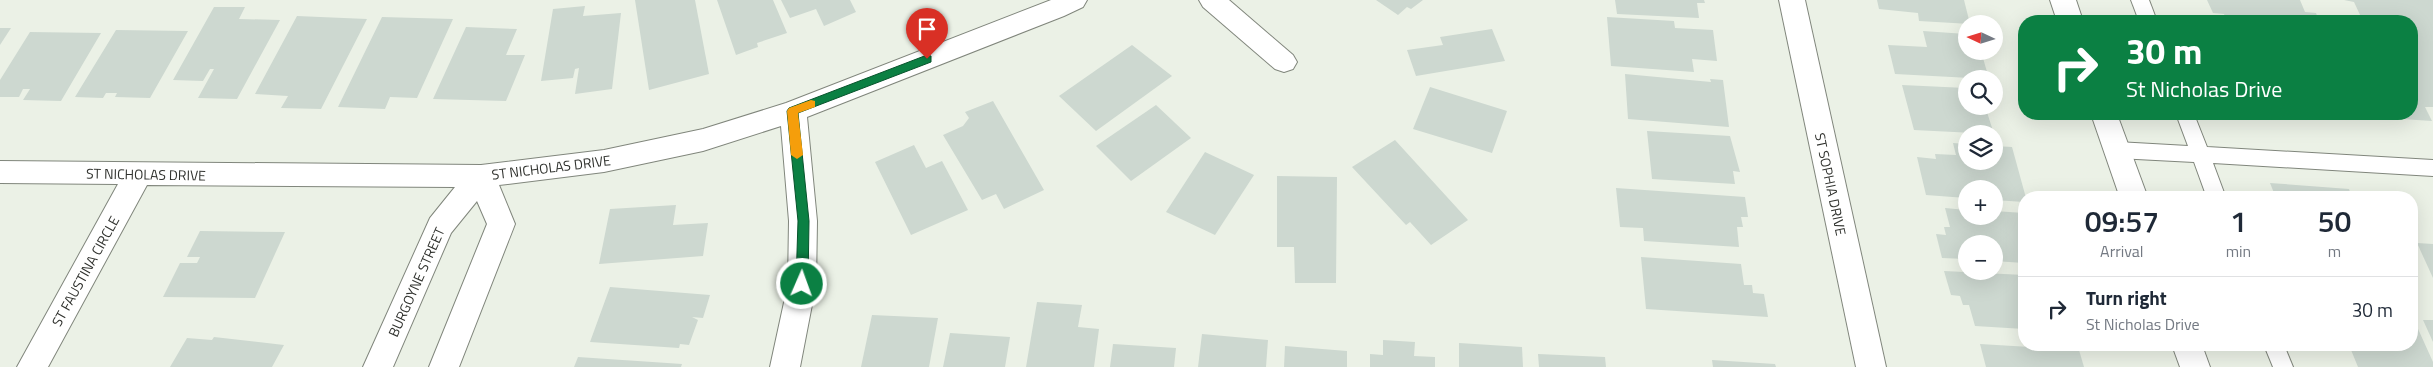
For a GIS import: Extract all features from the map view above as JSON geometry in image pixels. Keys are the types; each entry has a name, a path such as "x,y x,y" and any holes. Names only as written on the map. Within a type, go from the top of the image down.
{"street":[{"name":"ST NICHOLAS DRIVE","path":"0,172 138,175 481,176 604,161 703,140 793,111 1074,0"},
{"path":"1212,0 1284,62"},
{"name":"ST SOPHIA DRIVE","path":"1792,0 1871,367"},
{"path":"2063,0 2068,15"},
{"path":"785,367 802,284 804,221 793,111"},
{"path":"2106,120 2132,191"},
{"name":"ST FAUSTINA CIRCLE","path":"32,367 138,175"},
{"path":"444,367 501,224 481,176"},
{"name":"BURGOYNE STREET","path":"378,367 440,226 481,176"},
{"path":"2189,351 2195,367"}],"lane":[{"path":"2140,0 2146,15"},
{"path":"2187,120 2214,191"},
{"path":"2117,150 2433,168"},
{"path":"2276,351 2283,367"}],"building":[{"path":"635,0 695,0 709,74 649,90"},
{"path":"717,0 773,0 787,33 757,43 758,47 736,55"},
{"path":"781,0 850,0 856,12 824,26 816,9 790,18"},
{"path":"1376,0 1423,0 1411,9 1407,7 1398,15"},
{"path":"1615,0 1704,0 1705,3 1697,3 1699,18 1617,14"},
{"path":"1877,0 1964,0 1968,15 1958,15 1958,23 1919,21 1918,13 1879,9"},
{"path":"2207,0 2300,0 2305,12 2316,13 2317,15 2224,15 2213,13"},
{"path":"2344,0 2433,0 2433,107 2425,107 2432,121 2417,120 2418,15 2360,15 2354,2"},
{"path":"585,6 583,16 621,13 612,89 575,94 579,68 575,69 573,78 541,81 553,9"},
{"path":"214,7 245,7 239,19 280,20 237,99 198,98 214,69 210,69 203,81 173,80"},
{"path":"297,16 367,19 321,109 281,108 288,96 255,94"},
{"path":"382,17 453,19 417,98 390,97 385,109 338,107"},
{"path":"1607,17 1674,21 1675,28 1713,30 1717,61 1692,59 1694,72 1611,66"},
{"path":"466,27 517,29 506,55 525,55 506,101 433,99"},
{"path":"0,28 11,28 0,45"},
{"path":"1492,29 1505,61 1416,76 1407,50 1443,45 1440,37"},
{"path":"116,30 188,31 150,98 115,97 117,93 106,93 103,98 75,97"},
{"path":"1923,31 1958,33 1958,60 1984,60 1986,70 1958,70 1958,77 1895,74 1888,45 1927,47"},
{"path":"30,32 101,33 61,101 23,100 30,89 23,89 19,97 0,97 0,80"},
{"path":"1132,45 1172,76 1096,131 1059,96"},
{"path":"1625,74 1711,82 1710,79 1723,80 1729,127 1628,119"},
{"path":"1902,85 1958,88 1958,115 1988,115 1991,125 1958,125 1958,132 1914,130"},
{"path":"1430,87 1507,111 1492,153 1413,129"},
{"path":"993,101 1044,190 1004,209 996,194 982,200 943,135 963,126 969,118 965,112"},
{"path":"1156,105 1191,138 1131,181 1096,146"},
{"path":"1647,131 1730,136 1740,172 1733,171 1735,184 1652,179"},
{"path":"1395,140 1468,220 1431,245 1410,222 1406,225 1352,167"},
{"path":"1953,143 1958,143 1958,170 2003,170 2003,146 2012,147 2024,191 2018,191 2018,202 2003,201 2003,180 1958,180 1958,197 1926,195 1917,157 1936,159 1935,154 1956,155"},
{"path":"914,145 926,168 942,161 968,210 911,235 875,162"},
{"path":"1205,152 1254,175 1215,235 1166,212"},
{"path":"1277,176 1337,177 1336,283 1295,283 1294,247 1277,247"},
{"path":"2270,183 2349,189 2350,191 2273,191"},
{"path":"1616,188 1745,197 1748,217 1741,217 1743,227 1737,227 1739,247 1644,241 1643,228 1620,227"},
{"path":"676,205 673,225 708,223 703,256 599,264 610,209"},
{"path":"1945,208 1958,209 1958,225 2003,225 2003,212 2018,213 2018,263 2003,262 2003,235 1958,235 1958,259 1942,258 1936,234 1946,235 1944,227 1950,227"},
{"path":"200,231 285,232 255,298 163,297 180,263 197,263 200,257 187,257"},
{"path":"2418,243 2433,244 2433,278 2418,245"},
{"path":"1641,257 1741,264 1744,285 1752,285 1753,293 1764,294 1768,317 1646,309"},
{"path":"1944,271 1958,272 1958,280 2003,280 2003,274 2018,275 2018,329 1975,326 1969,305 1963,305 1960,296 1951,295"},
{"path":"610,287 710,295 703,318 692,317 698,320 689,345 680,344 679,348 590,342"},
{"path":"1037,302 1082,305 1078,327 1099,329 1094,367 1026,367"},
{"path":"872,315 938,318 929,367 861,367"},
{"path":"2423,320 2433,320 2433,342"},
{"path":"2418,329 2433,362 2433,367 2358,367 2351,351 2418,351"},
{"path":"950,333 1010,337 1005,367 943,367"},
{"path":"1202,334 1268,340 1266,367 1198,367"},
{"path":"214,337 284,345 272,367 170,367 187,338 212,340"},
{"path":"1383,340 1415,342 1414,356 1435,357 1435,367 1370,367 1370,354 1383,355"},
{"path":"1459,343 1522,347 1523,367 1459,367"},
{"path":"1113,344 1176,348 1174,367 1110,367"},
{"path":"1980,344 2018,346 2018,351 2079,351 2084,367 1986,367"},
{"path":"1285,346 1347,351 1347,367 1284,367"},
{"path":"1538,354 1605,357 1606,367 1539,367"},
{"path":"578,357 682,364 681,367 574,367"},
{"path":"1712,360 1775,364 1776,367 1713,367"}],"slow traffic":[{"path":"797,155 793,111 811,104"}],"route":[{"path":"802,284 804,221 793,111 927,59"}]}
